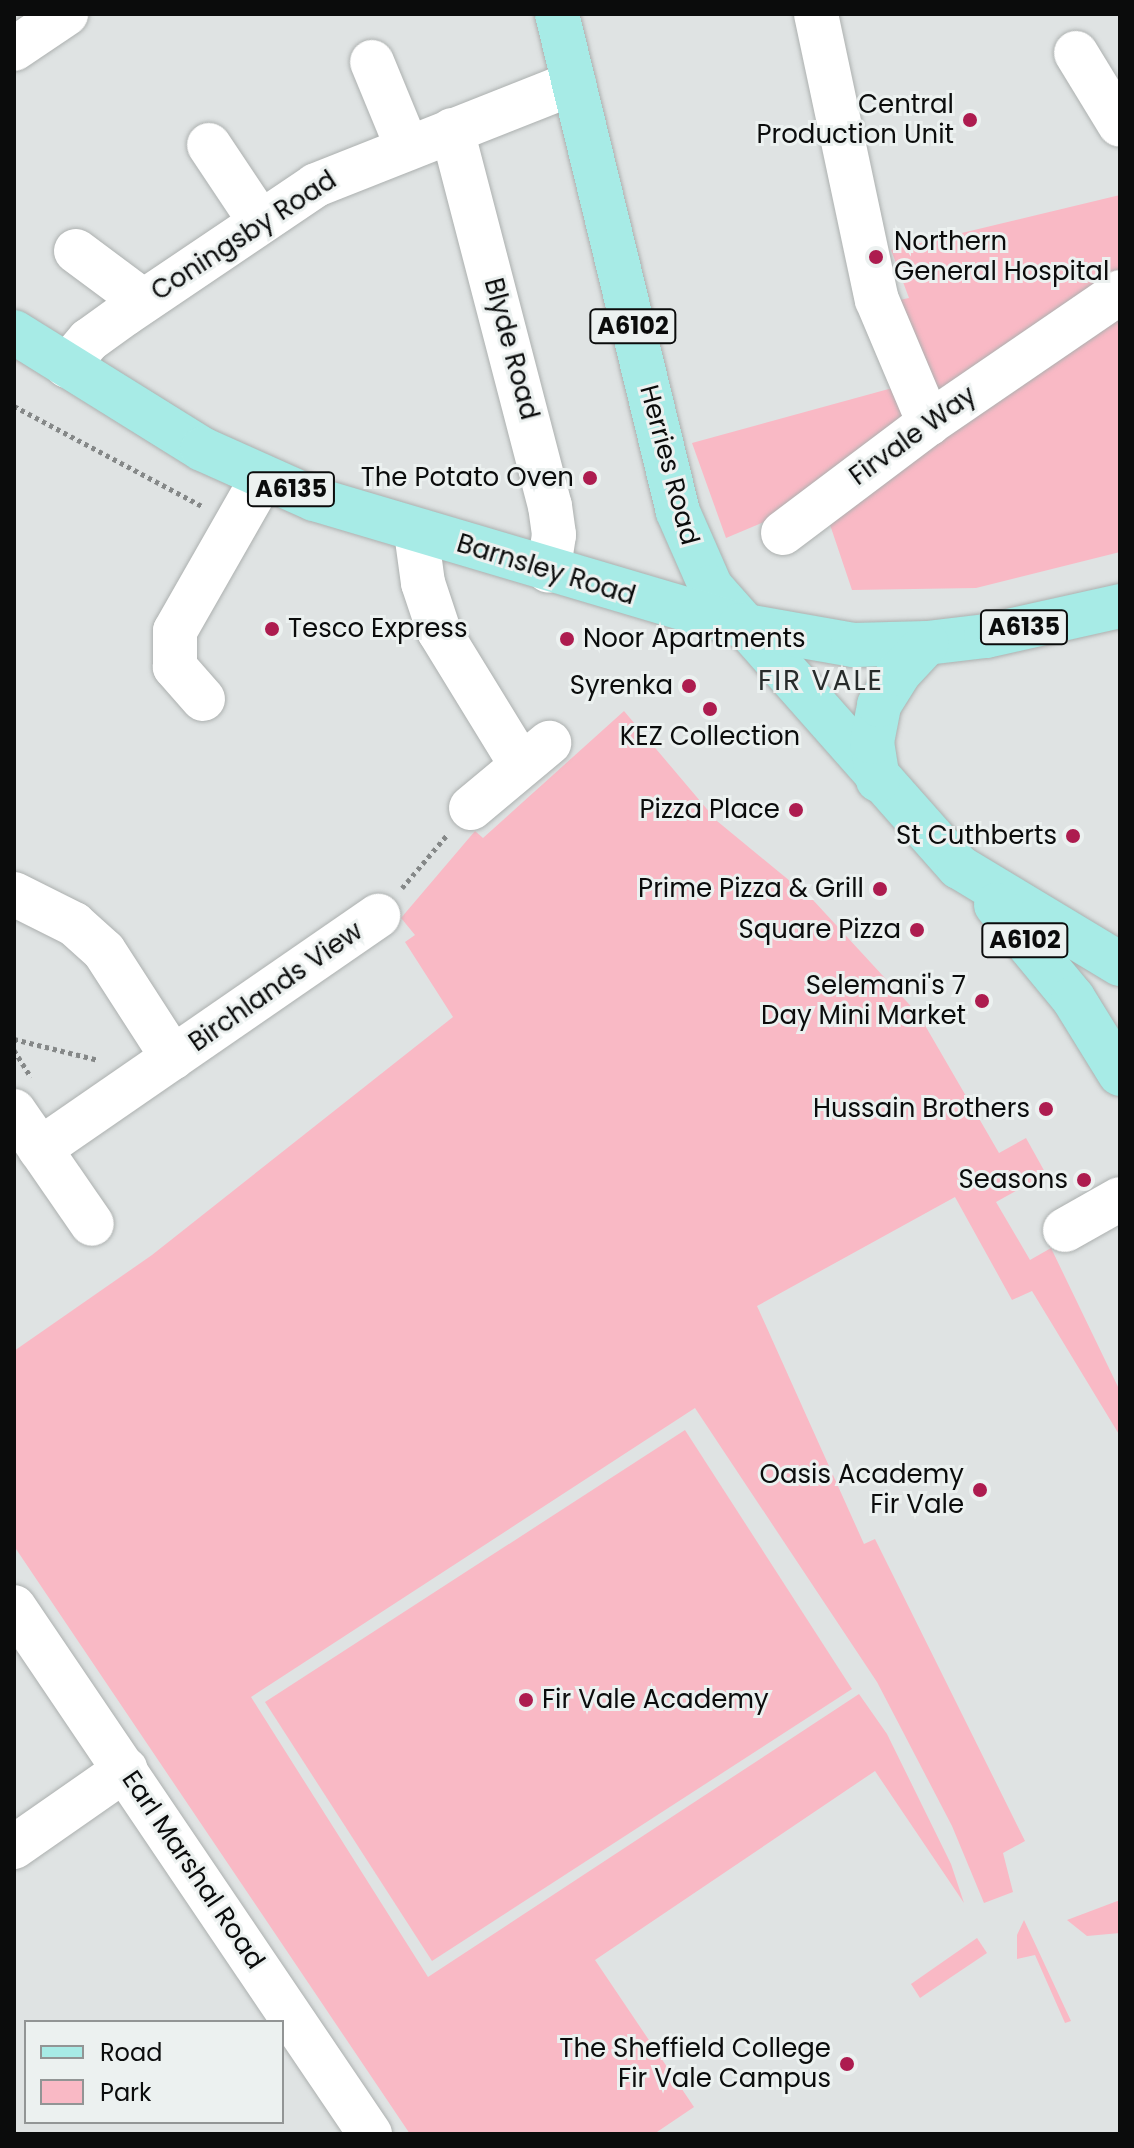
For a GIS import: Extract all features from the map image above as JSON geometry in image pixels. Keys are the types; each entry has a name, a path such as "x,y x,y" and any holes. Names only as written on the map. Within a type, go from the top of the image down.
{"main road":[{"name":"Herries Road","path":"557,14 685,534 711,587 740,625"},
{"name":"Barnsley Road","path":"14,332 202,449 263,477 416,532 740,625 853,645 927,643 986,636 1120,606"},
{"name":"A6102","path":"740,625 878,780 976,881 1073,998 1120,1074"},
{"path":"878,780 872,742 879,705 898,674 927,643"},
{"path":"976,881 1120,964"},
{"path":"1073,998 1120,1013"}],"street":[{"path":"18,41 66,14"},
{"path":"816,14 877,300 929,423"},
{"path":"1076,53 1120,125"},
{"path":"372,62 407,147"},
{"name":"Coningsby Road","path":"67,366 89,340 259,220 316,185 573,83"},
{"name":"Blyde Road","path":"452,130 550,506 554,535 548,571"},
{"path":"209,145 259,220"},
{"path":"76,251 143,301"},
{"name":"Firvale Way","path":"783,533 929,423 1120,292"},
{"path":"203,699 175,667 175,631 239,525 263,477"},
{"path":"416,532 423,583 439,631 535,754 471,808"},
{"name":"Birchlands View","path":"14,894 74,924 104,951 162,1066"},
{"name":"Birchlands View","path":"55,1138 378,916"},
{"path":"14,1111 55,1138 92,1224"},
{"path":"1065,1230 1120,1199"},
{"name":"Earl Marshal Road","path":"14,1607 370,2134"},
{"path":"14,1847 126,1769"}],"path":[{"path":"14,406 239,525"},
{"path":"378,916 471,808"},
{"path":"14,1039 162,1066"}],"green space":[{"path":"1120,195 1120,552 976,588 852,590 821,498 726,538 692,443 896,387 880,304 909,298 891,250"},
{"name":"Fir Vale Academy","path":"624,711 717,821 813,900 919,1015 999,1153 1026,1138 1046,1174 996,1202 1030,1260 1051,1248 1120,1391 1120,1436 1032,1291 1012,1300 955,1197 757,1306 864,1544 875,1539 1025,1841 1003,1853 1013,1892 984,1903 952,1826 877,1682 695,1408 251,1697 428,1977 859,1694 887,1734 951,1864 964,1903 875,1771 595,1960 694,2107 654,2134 410,2134 14,1546 14,1351 152,1255 453,1017 405,942 415,935 401,918 475,831 483,838"},
{"path":"685,1430 852,1689 432,1961 265,1702"},
{"path":"1120,1900 1120,1933 1087,1936 1067,1920"},
{"path":"1024,1920 1071,2021 1065,2023 1035,1955 1017,1959 1017,1935"},
{"path":"977,1938 987,1953 920,1998 911,1984"}],"place":[{"name":"Central Production Unit","path":"970,120"},
{"name":"Northern General Hospital","path":"876,257"},
{"name":"The Potato Oven","path":"590,478"},
{"name":"Tesco Express","path":"272,629"},
{"name":"Noor Apartments","path":"567,639"},
{"name":"Syrenka","path":"689,686"},
{"name":"KEZ Collection","path":"710,709"},
{"name":"Pizza Place","path":"796,810"},
{"name":"St Cuthberts","path":"1073,836"},
{"name":"Prime Pizza & Grill","path":"880,889"},
{"name":"Square Pizza","path":"917,930"},
{"name":"Selemani's 7 Day Mini Market","path":"982,1001"},
{"name":"Hussain Brothers","path":"1046,1109"},
{"name":"Seasons","path":"1084,1180"},
{"name":"Oasis Academy Fir Vale","path":"980,1490"},
{"name":"Fir Vale Academy","path":"526,1700"},
{"name":"The Sheffield College Fir Vale Campus","path":"847,2064"}],"district":[{"name":"FIR VALE","path":"821,681"}]}
